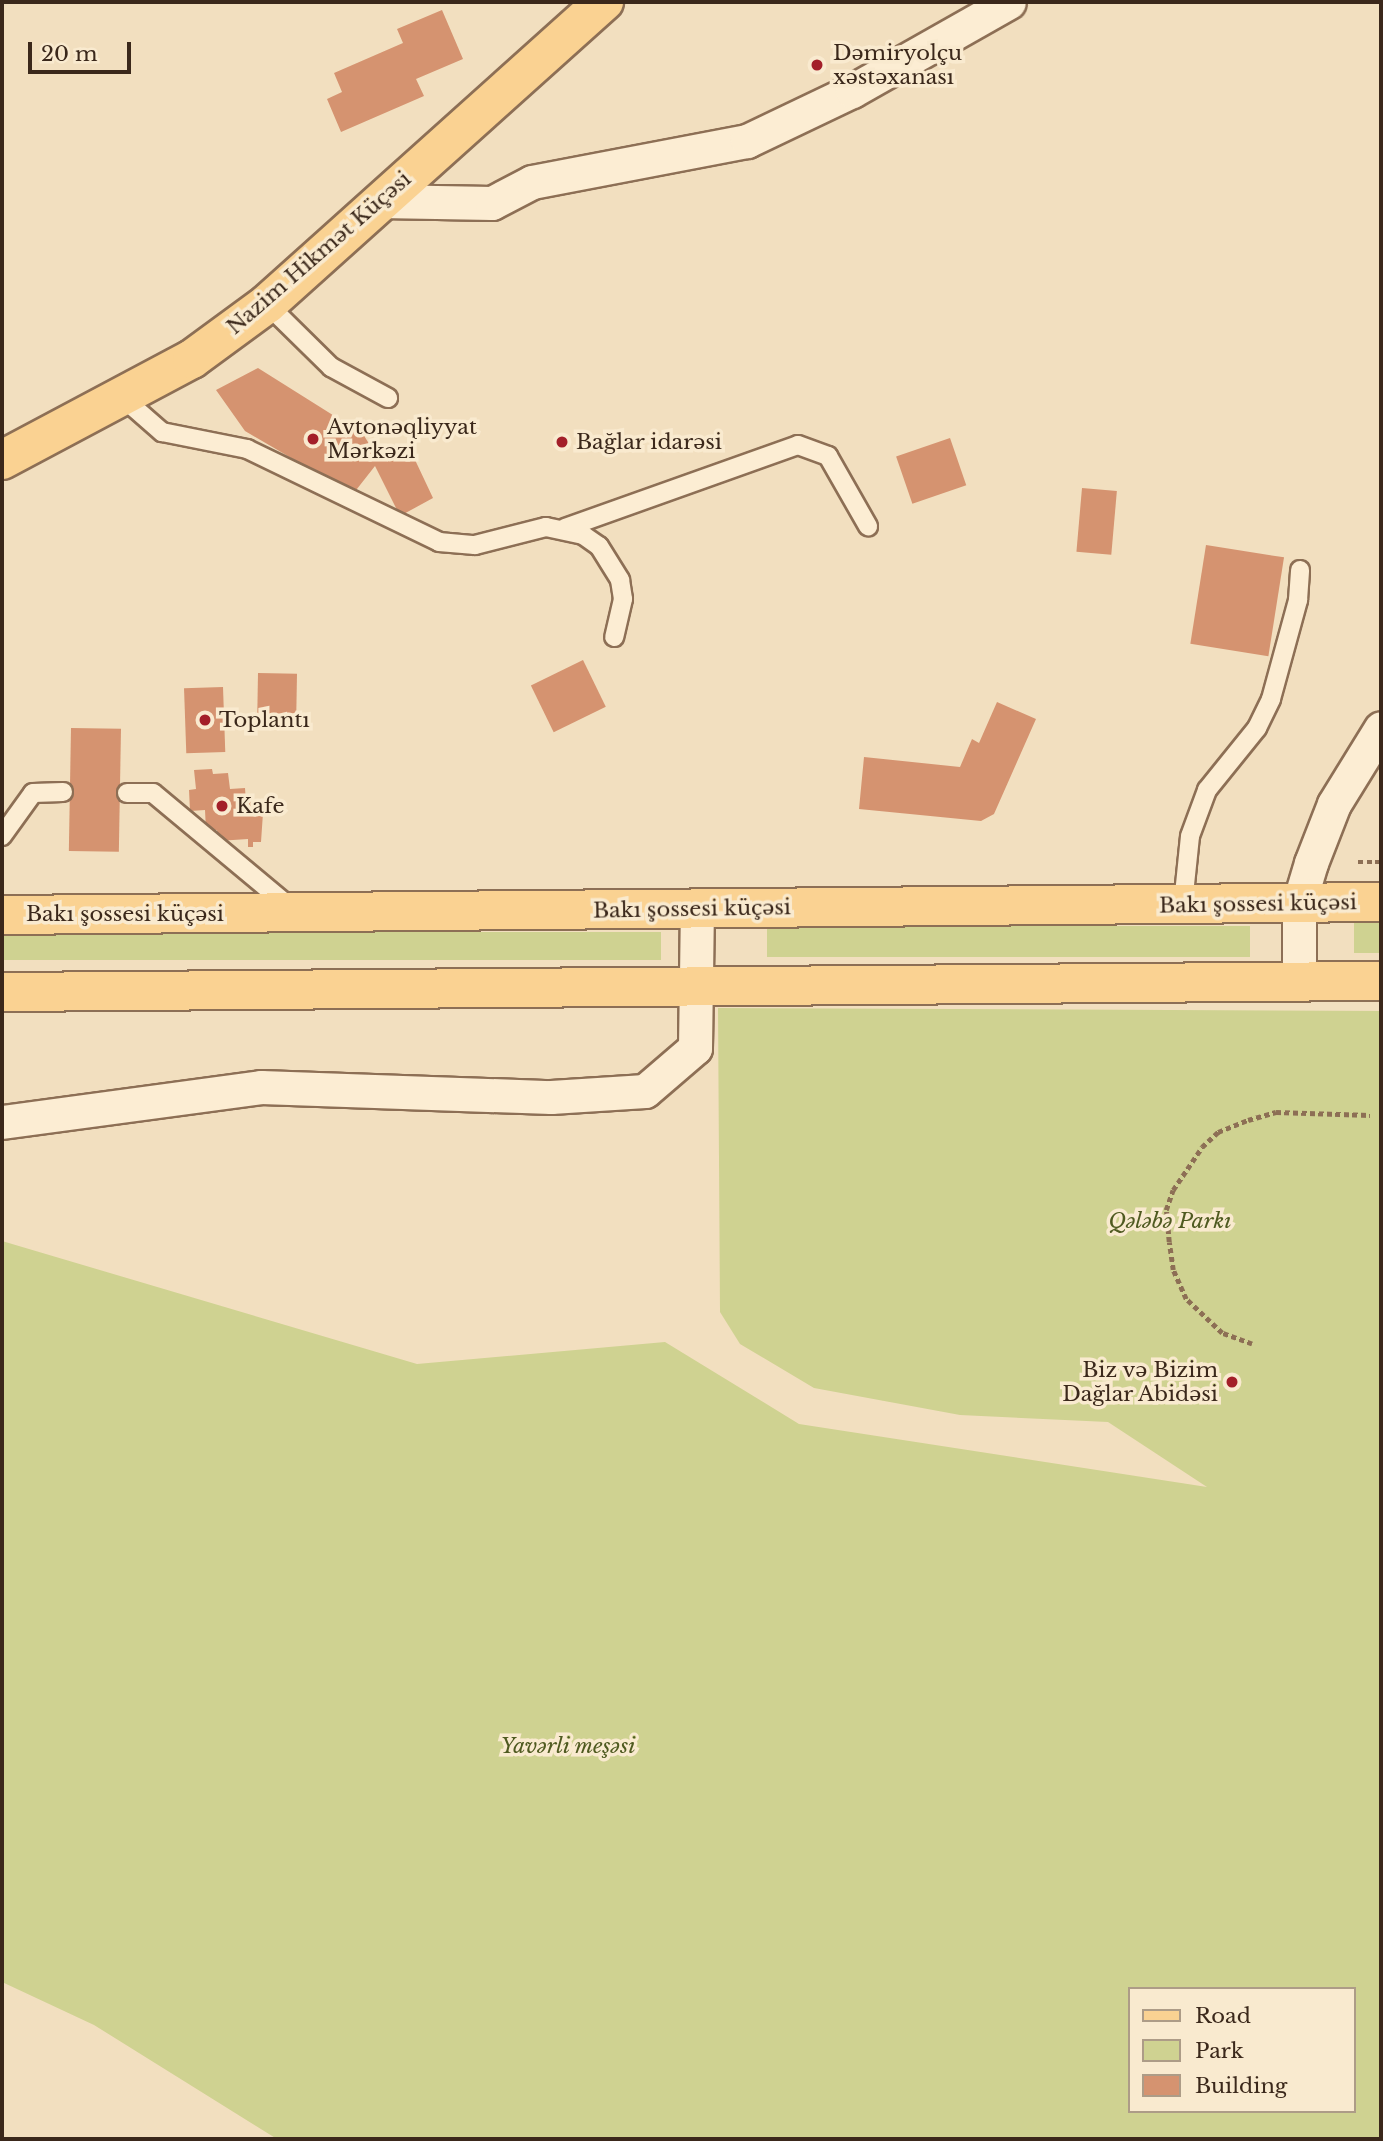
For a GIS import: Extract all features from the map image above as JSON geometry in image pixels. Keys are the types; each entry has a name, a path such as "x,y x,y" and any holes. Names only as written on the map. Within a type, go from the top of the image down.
{"main road":[{"name":"Nazim Hikmət Küçəsi","path":"2,460 192,359 267,304 604,2"},
{"name":"Bakı şossesi küçəsi","path":"2,915 1381,902"},
{"path":"2,992 1381,981"}],"street":[{"path":"380,201 492,203 532,182 747,141 852,90 1009,2"},
{"path":"1299,981 1299,903 1335,804 1381,729"},
{"path":"2,1122 261,1087 551,1097 645,1091 695,1048 698,988 697,909"}],"lane":[{"path":"267,304 331,367 388,398"},
{"path":"123,398 162,432 247,449 439,542 475,545 526,530 565,528 798,445 828,456 868,526"},
{"path":"565,528 591,540 612,562 623,599 614,637"},
{"path":"1183,904 1190,836 1207,790 1257,728 1271,699 1298,600 1300,570"},
{"path":"2,836 33,793 63,792"},
{"path":"127,793 153,793 297,913"}],"path":[{"path":"1252,1344 1222,1333 1186,1299 1173,1270 1169,1242 1166,1210 1173,1190 1202,1147 1218,1132 1248,1120 1276,1112 1370,1115"}],"green space":[{"path":"1354,919 1381,919 1381,953 1354,953"},
{"path":"767,926 1250,926 1250,957 767,957"},
{"path":"2,932 661,932 661,960 2,960"},
{"name":"Yavərli meşəsi","path":"718,1008 1381,1011 1381,2139 277,2139 94,2025 2,1982 2,1241 417,1364 665,1342 799,1424 1207,1487 1108,1422 960,1415 814,1388 740,1344 720,1312"}],"building":[{"path":"442,10 463,59 416,79 424,96 341,132 327,99 342,92 334,73 403,43 397,29"},
{"name":"Avtonəqliyyat Mərkəzi","path":"258,368 363,434 379,460 408,445 433,498 400,516 375,466 353,494 245,431 216,390"},
{"path":"950,438 966,485 912,504 896,457"},
{"path":"1082,488 1117,491 1111,555 1076,552"},
{"path":"1206,545 1284,557 1268,656 1190,644"},
{"path":"583,660 606,707 554,732 531,685"},
{"path":"258,673 297,674 296,720 257,719"},
{"name":"Toplantı","path":"223,687 225,752 186,753 184,688"},
{"path":"997,702 1036,719 994,814 981,821 859,809 864,757 960,767 972,739 979,743"},
{"path":"71,728 121,729 119,852 69,851"},
{"name":"Kafe","path":"212,769 213,774 228,773 230,789 245,788 246,802 254,801 255,814 263,813 261,842 253,842 253,847 248,847 248,839 218,841 217,830 206,831 205,810 190,811 189,790 196,789 194,770"}],"place":[{"name":"Dəmiryolçu xəstəxanası","path":"817,65"},
{"name":"Avtonəqliyyat Mərkəzi","path":"313,439"},
{"name":"Bağlar idarəsi","path":"562,442"},
{"name":"Toplantı","path":"205,720"},
{"name":"Kafe","path":"222,806"},
{"name":"Biz və Bizim Dağlar Abidəsi","path":"1232,1382"}],"park label":[{"name":"Qələbə Parkı","path":"1170,1221"}]}
